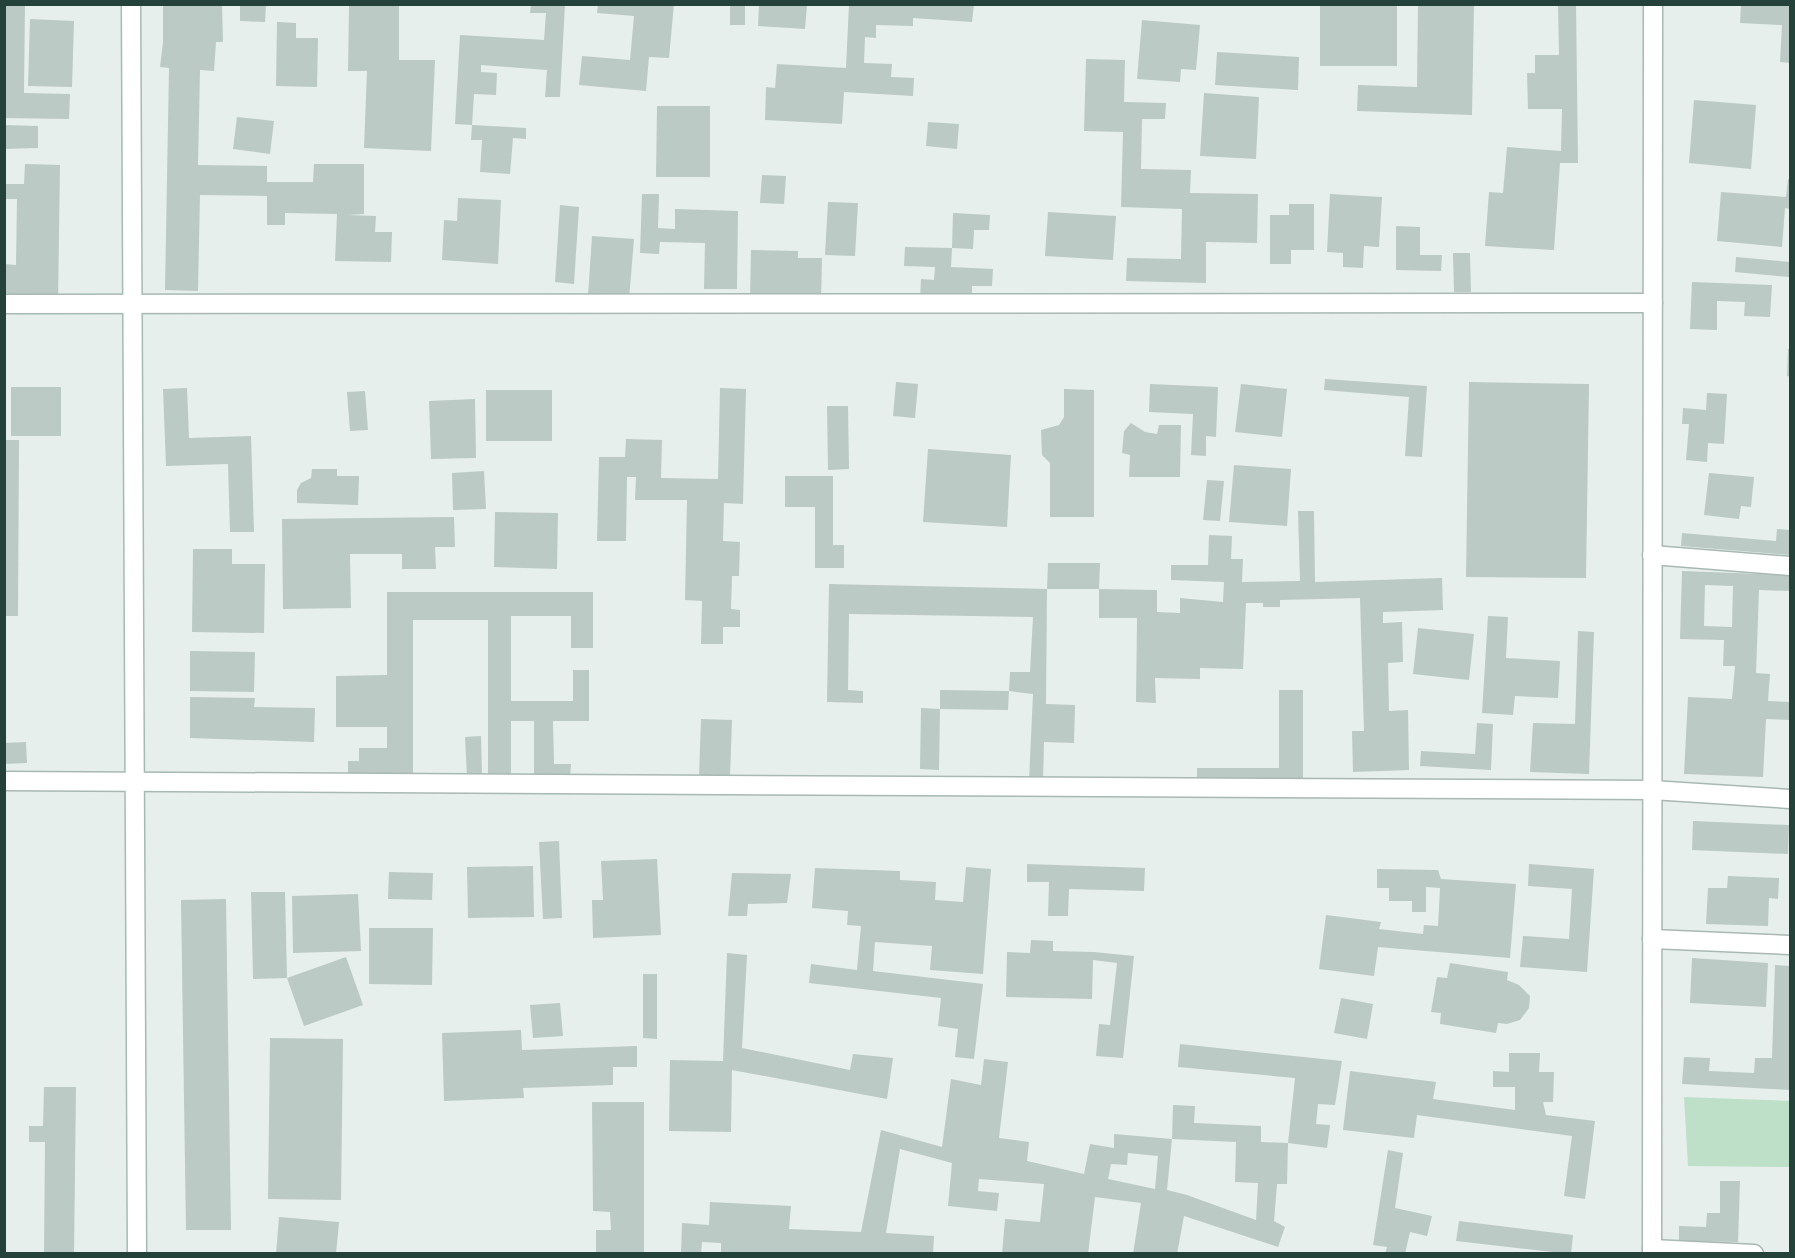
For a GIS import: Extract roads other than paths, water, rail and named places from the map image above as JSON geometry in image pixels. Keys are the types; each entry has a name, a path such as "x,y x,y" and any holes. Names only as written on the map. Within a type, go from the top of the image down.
{"street":[{"path":"131,4 137,1254"},
{"path":"1653,4 1652,1251 1754,1254"},
{"path":"4,304 1653,303"},
{"path":"1652,555 1791,566"},
{"path":"4,781 1652,790 1791,799"},
{"path":"1652,939 1791,945"}]}
